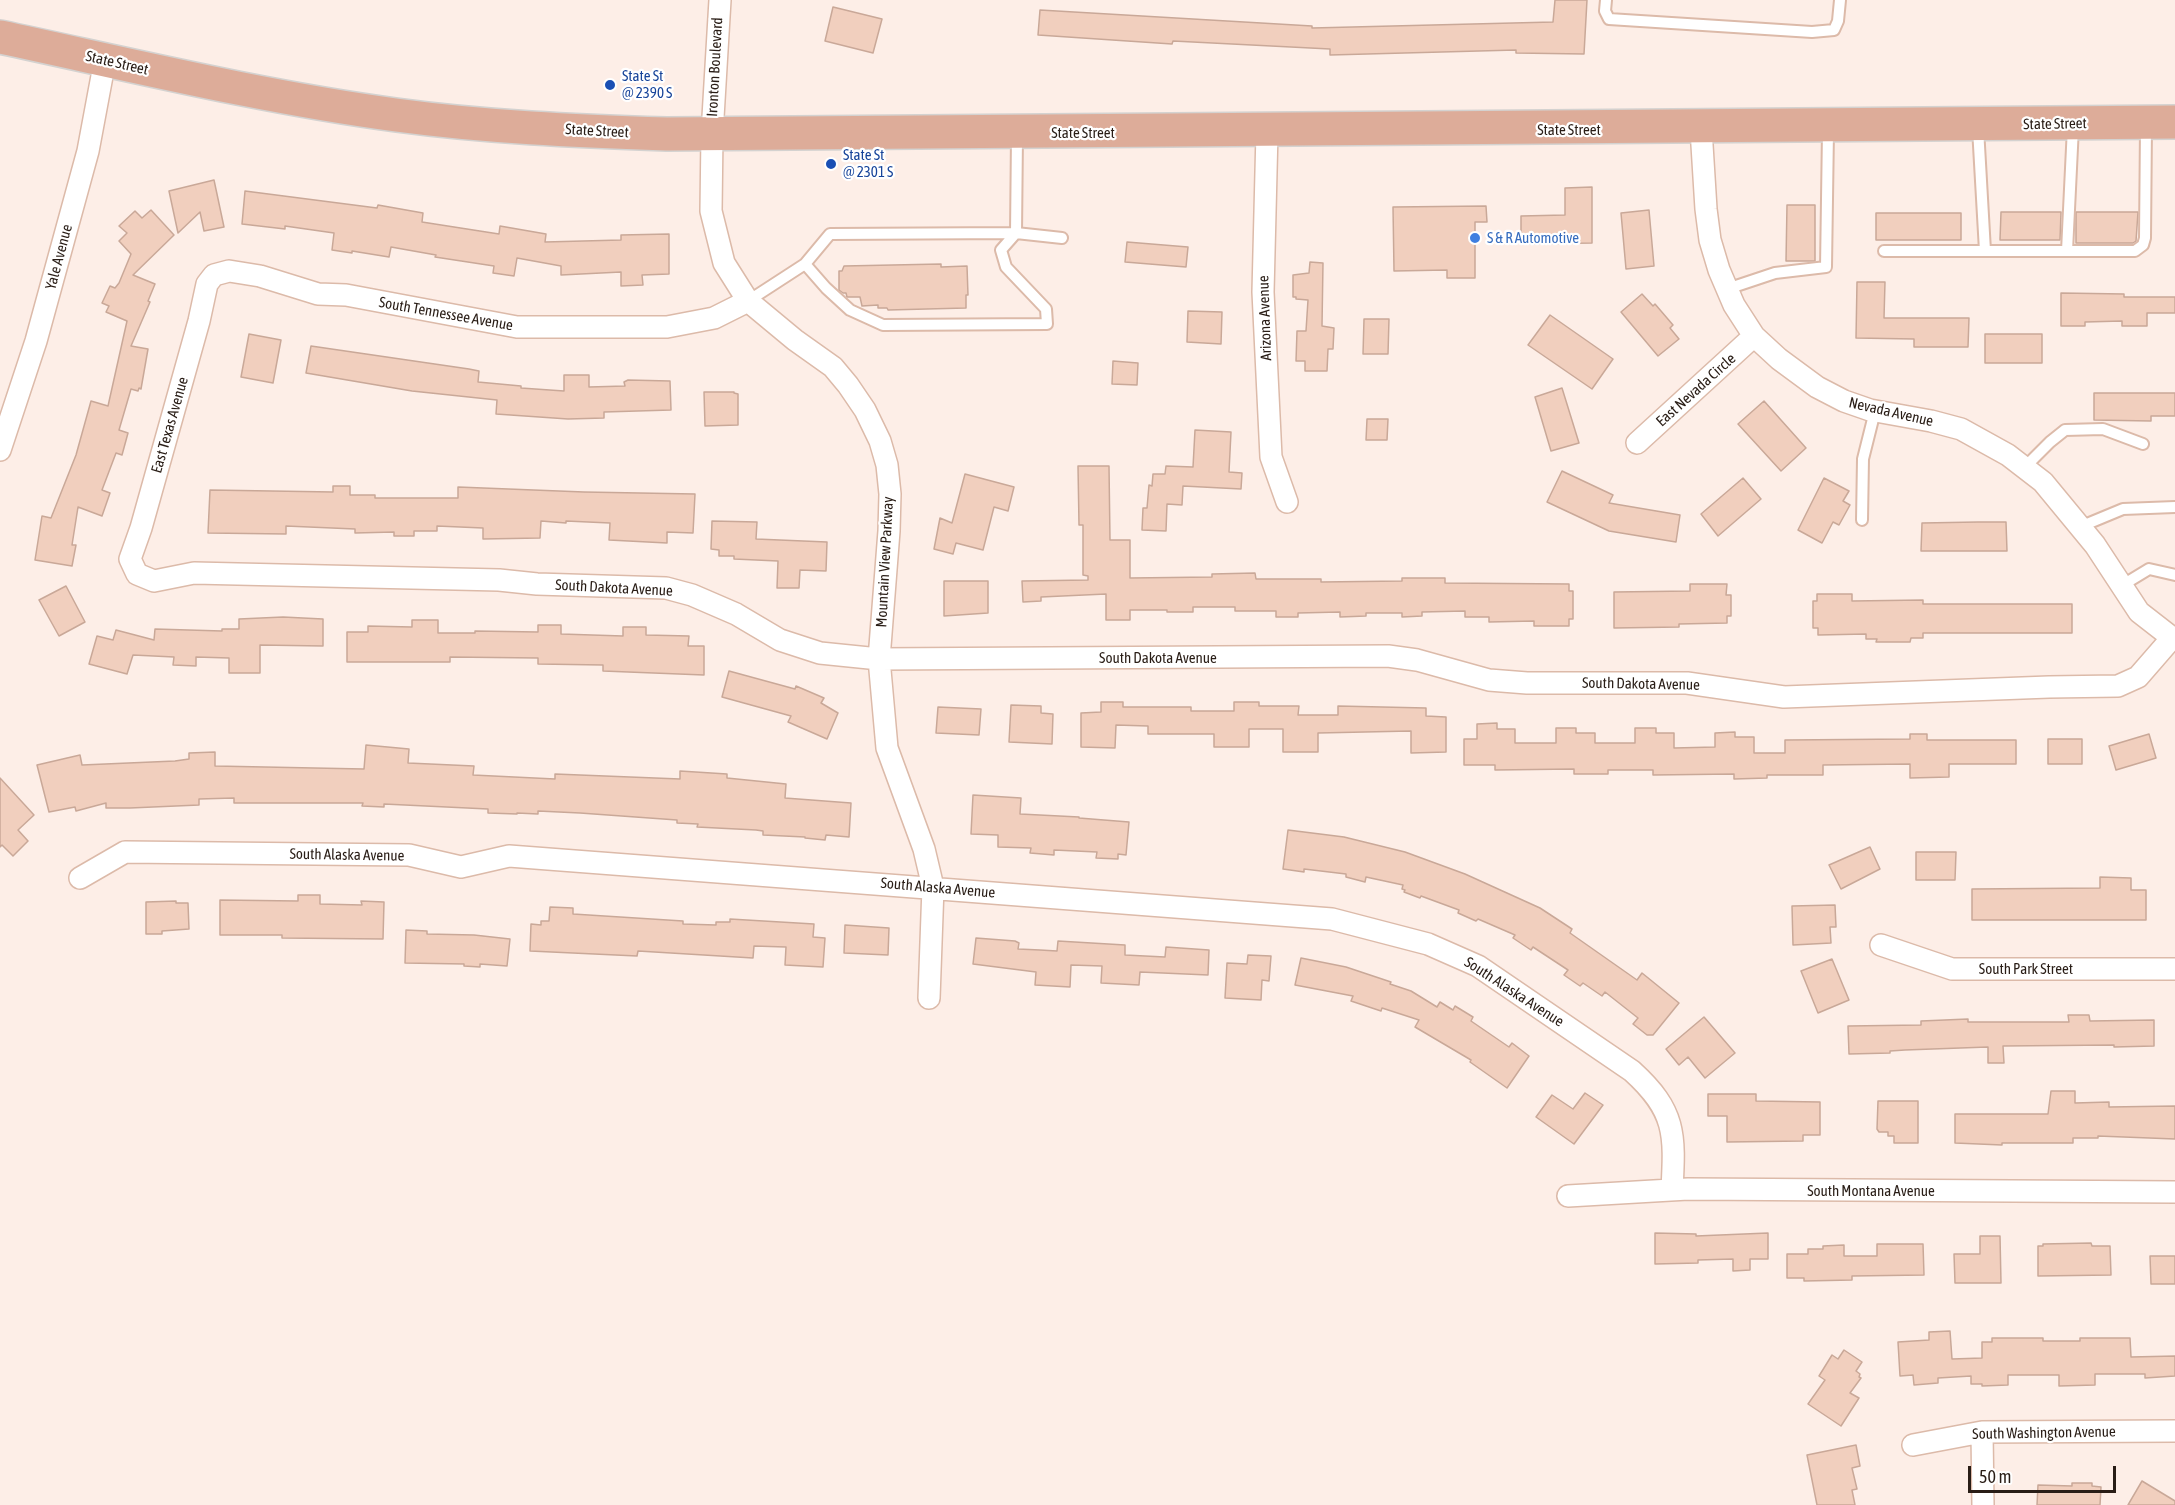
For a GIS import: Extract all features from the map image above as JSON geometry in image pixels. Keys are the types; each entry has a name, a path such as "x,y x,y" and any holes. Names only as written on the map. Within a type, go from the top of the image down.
{"main road":[{"name":"State Street","path":"0,37 133,67 305,101 395,115 486,125 587,132 712,134 1267,132 1701,129 2161,122"}],"street":[{"name":"Ironton Boulevard","path":"712,134 720,0"},
{"name":"Yale Avenue","path":"0,450 36,341 88,151 105,60"},
{"name":"Nevada Avenue","path":"1701,129 1710,240 1734,305 1754,336 1779,359 1817,387 1844,401 1875,411 1932,420 1961,429 2000,450 2025,467 2043,482 2082,526 2139,612 2174,639"},
{"name":"Arizona Avenue","path":"1267,132 1263,292 1271,457 1287,502"},
{"name":"Mountain View Parkway","path":"712,134 711,211 724,263 748,301 833,368 865,411 880,441 887,465 890,494 889,531 879,659 887,748 924,849 933,887 929,998"},
{"name":"South Tennessee Avenue","path":"214,275 229,271 260,276 318,294 346,295 517,327 667,327 714,318 748,301"},
{"name":"East Texas Avenue","path":"137,574 130,559 141,528 196,333 207,284 214,275"},
{"name":"East Nevada Circle","path":"1637,443 1754,336"},
{"name":"South Dakota Avenue","path":"137,574 154,581 194,573 499,580 537,584 666,588 692,595 736,614 780,640 820,653 879,659 1388,656 1417,660 1489,680 1527,683 1687,683 1784,697 2118,686 2138,677 2174,639"},
{"name":"South Alaska Avenue","path":"80,878 125,852 409,855 461,867 509,856 1332,919 1428,944 1459,956 1478,966 1632,1071 1651,1088 1670,1124 1673,1137 1672,1190"},
{"name":"South Park Street","path":"1881,945 1952,969 2175,969"},
{"name":"South Montana Avenue","path":"1568,1196 1672,1190 2175,1192"},
{"name":"South Washington Avenue","path":"1913,1444 1982,1432 2175,1431"},
{"path":"1982,1432 1983,1505"}],"lane":[{"path":"1606,0 1605,11 1609,19 1812,32 1834,30 1838,21 1839,0"},
{"path":"1884,251 2134,251 2143,245 2145,238 2161,122"},
{"path":"2067,251 2073,124"},
{"path":"1978,125 1985,251"},
{"path":"1727,289 1775,273 1826,267 1828,127"},
{"path":"805,264 850,310 883,325 1047,324 1046,309 1006,267 1001,250 1016,233 1017,133"},
{"path":"748,301 805,264 830,234 1016,233 1062,238"},
{"path":"1862,520 1863,459 1875,411"},
{"path":"2025,467 2065,430 2103,429 2143,444"},
{"path":"2082,526 2123,509 2175,507"},
{"path":"2121,586 2149,569 2175,574"}],"building":[{"path":"1555,0 1587,0 1584,54 1516,53 1516,50 1330,55 1330,49 1173,41 1172,44 1038,35 1040,10 1312,26 1312,28 1553,22"},
{"path":"833,7 882,19 873,53 825,41"},
{"path":"214,180 224,227 204,231 200,212 178,233 169,191"},
{"path":"1592,187 1592,243 1521,244 1521,216 1565,215 1565,188"},
{"path":"245,191 377,208 378,205 423,213 422,222 499,234 500,226 546,234 545,242 621,240 621,235 669,234 669,274 642,275 643,285 621,286 621,272 561,275 561,266 517,258 514,276 493,273 494,266 435,257 436,255 391,247 389,257 332,250 334,233 285,226 285,229 242,224"},
{"path":"1787,205 1815,205 1815,261 1786,261"},
{"path":"1486,206 1487,222 1475,222 1475,278 1447,278 1447,270 1394,271 1393,207"},
{"path":"151,210 174,235 133,275 155,284 148,301 150,302 131,346 148,349 141,389 139,388 138,391 131,389 119,430 128,433 122,455 116,453 102,490 110,493 102,516 78,507 72,545 76,545 72,566 35,560 42,516 51,518 76,455 91,401 108,406 127,321 106,312 109,306 102,303 110,286 115,288 119,283 131,254 119,241 127,233 119,226 135,211 142,218"},
{"path":"1649,210 1654,266 1626,269 1621,213"},
{"path":"2001,212 2061,212 2060,240 2000,240"},
{"path":"2076,212 2138,212 2136,241 2133,243 2076,243"},
{"path":"1876,213 1961,213 1961,240 1876,240"},
{"path":"1127,242 1188,247 1186,267 1125,262"},
{"path":"1310,262 1323,263 1322,326 1334,328 1333,349 1328,349 1327,371 1305,371 1305,361 1296,361 1297,331 1306,331 1308,300 1293,297 1293,275 1309,273"},
{"path":"941,264 941,267 967,266 966,308 888,310 878,308 878,305 862,306 860,297 847,297 846,293 839,290 839,271 842,271 844,266"},
{"path":"1857,282 1885,282 1884,318 1969,318 1968,347 1914,347 1914,339 1856,338"},
{"path":"2061,293 2175,297 2175,313 2147,313 2147,326 2122,326 2122,321 2085,322 2085,326 2061,326"},
{"path":"1642,294 1653,306 1655,304 1673,325 1670,328 1679,339 1658,356 1621,312"},
{"path":"1188,311 1222,312 1221,344 1187,342"},
{"path":"1550,315 1613,359 1592,389 1528,345"},
{"path":"1364,319 1389,319 1388,354 1363,354"},
{"path":"249,334 281,340 273,383 241,377"},
{"path":"1985,334 2042,334 2042,363 1985,363"},
{"path":"311,346 479,371 478,382 521,386 521,388 564,391 564,375 589,375 589,387 625,386 624,382 628,380 670,381 671,410 604,412 604,418 568,419 496,414 497,400 412,391 306,373"},
{"path":"1113,361 1138,363 1137,385 1112,384"},
{"path":"1562,388 1579,443 1551,451 1535,397"},
{"path":"704,392 738,394 738,425 705,426"},
{"path":"2094,393 2175,393 2175,416 2151,416 2151,421 2094,420"},
{"path":"1764,401 1806,448 1781,471 1738,424"},
{"path":"1367,419 1388,419 1387,440 1366,440"},
{"path":"1195,430 1231,432 1229,472 1242,473 1241,489 1183,486 1182,505 1167,504 1166,531 1142,530 1143,508 1147,508 1149,485 1152,486 1153,474 1165,474 1166,466 1193,467"},
{"path":"1078,466 1109,466 1110,540 1130,540 1130,578 1212,577 1212,574 1255,573 1256,579 1321,579 1321,582 1445,578 1445,583 1569,584 1569,591 1573,591 1573,619 1569,619 1569,626 1534,626 1534,621 1489,622 1489,617 1465,617 1465,611 1422,612 1422,616 1402,617 1402,613 1366,613 1366,616 1340,617 1340,612 1298,613 1298,617 1276,617 1276,611 1235,611 1235,607 1193,607 1193,612 1130,610 1130,620 1106,620 1106,594 1041,597 1041,601 1023,602 1022,581 1088,580 1088,576 1083,575 1083,525 1079,525"},
{"path":"1562,471 1613,495 1609,503 1680,515 1676,542 1609,531 1547,502"},
{"path":"965,474 1014,487 1008,511 994,507 983,550 956,543 953,554 934,549 940,518 952,523"},
{"path":"1743,478 1761,499 1718,536 1701,514"},
{"path":"1824,478 1849,491 1843,501 1850,505 1839,525 1833,522 1822,543 1798,530"},
{"path":"333,486 350,486 350,495 375,495 375,498 458,498 458,487 695,494 693,533 667,532 667,543 609,540 610,523 541,521 540,538 483,539 483,528 437,526 437,531 414,531 414,536 394,536 394,532 355,533 355,529 286,526 286,534 208,533 210,490 333,492"},
{"path":"712,521 757,522 756,539 827,542 826,571 800,570 799,588 777,588 778,561 734,559 734,556 719,556 719,550 711,549"},
{"path":"2006,522 2007,551 1921,551 1922,523"},
{"path":"944,581 988,581 988,613 944,616"},
{"path":"1690,584 1727,584 1726,595 1731,595 1731,616 1727,616 1727,623 1679,624 1679,627 1614,628 1614,592 1690,591"},
{"path":"66,586 85,622 59,636 39,600"},
{"path":"1817,594 1852,594 1852,601 1923,600 1923,604 2072,604 2072,633 1923,633 1923,638 1911,638 1910,642 1876,642 1877,639 1866,639 1866,634 1818,635 1818,628 1813,628 1813,601 1817,601"},
{"path":"283,617 323,619 323,646 260,645 260,673 229,673 229,658 196,657 196,666 173,665 174,657 133,655 127,674 89,664 97,636 113,640 116,630 154,640 155,629 222,631 222,629 239,629 239,619"},
{"path":"412,620 438,620 438,633 538,632 538,625 561,625 561,634 623,636 623,627 646,627 646,635 689,636 688,646 704,646 704,675 603,671 603,665 538,664 538,658 450,657 450,662 347,662 347,632 368,632 368,626 412,627"},
{"path":"729,671 795,689 796,686 824,698 821,703 838,713 827,739 788,722 791,716 722,697"},
{"path":"1101,702 1123,702 1123,707 1191,707 1191,711 1234,711 1234,702 1259,702 1259,706 1299,706 1298,715 1338,715 1338,706 1426,708 1426,716 1446,717 1446,752 1411,753 1411,731 1318,733 1318,752 1283,752 1283,729 1249,729 1249,747 1214,747 1214,734 1148,734 1148,726 1116,725 1115,748 1081,747 1081,713 1101,712"},
{"path":"1011,705 1041,706 1041,713 1053,714 1052,744 1009,742"},
{"path":"938,707 981,709 979,735 936,733"},
{"path":"1497,723 1497,729 1515,729 1515,743 1556,743 1556,728 1576,728 1576,733 1595,733 1595,743 1635,743 1635,728 1656,728 1656,733 1674,733 1674,748 1715,747 1715,733 1735,732 1735,737 1754,737 1754,753 1785,753 1785,740 1910,739 1910,734 1927,734 1927,740 2016,740 2016,764 1949,764 1949,777 1910,778 1910,764 1823,765 1823,775 1767,775 1767,778 1734,779 1734,774 1653,775 1653,770 1608,770 1608,774 1574,774 1574,769 1495,770 1495,765 1464,765 1464,739 1477,739 1477,724"},
{"path":"2149,734 2156,758 2116,770 2109,746"},
{"path":"2048,739 2082,739 2082,764 2048,764"},
{"path":"366,745 409,749 408,763 474,766 473,775 555,779 555,774 680,779 680,771 727,774 727,778 786,784 785,798 851,803 849,837 826,835 825,840 763,835 763,831 697,827 698,824 677,823 677,820 580,813 538,811 538,814 488,813 488,809 384,804 384,807 362,806 363,803 234,803 234,798 199,799 199,805 130,808 106,808 106,803 76,811 75,807 49,812 37,765 80,755 82,765 175,761 189,759 189,753 215,752 215,766 364,769"},
{"path":"0,778 34,815 18,830 28,841 13,856 2,845 0,847"},
{"path":"973,795 1021,798 1020,814 1129,822 1126,855 1118,854 1118,859 1096,858 1097,852 1054,850 1054,855 1030,853 1031,848 998,847 998,835 971,834"},
{"path":"1288,830 1344,837 1405,852 1465,874 1540,908 1572,929 1570,933 1637,980 1642,973 1679,1003 1653,1035 1647,1035 1633,1024 1638,1018 1605,992 1602,996 1583,983 1580,986 1564,975 1568,970 1533,947 1531,950 1513,938 1515,935 1458,913 1459,910 1404,892 1403,885 1366,877 1365,882 1346,877 1346,874 1283,869"},
{"path":"1870,847 1880,869 1841,889 1829,865"},
{"path":"1916,852 1956,852 1955,880 1916,880"},
{"path":"2100,877 2131,878 2131,890 2146,890 2146,920 1972,920 1972,889 2100,888"},
{"path":"298,895 320,895 320,904 362,905 361,901 384,902 383,939 220,935 220,900 298,901"},
{"path":"176,901 176,903 188,903 189,929 162,931 162,934 146,934 146,902"},
{"path":"1835,905 1836,927 1830,927 1831,943 1793,945 1792,906"},
{"path":"550,907 573,908 573,914 683,921 683,924 716,925 716,922 730,922 730,919 814,924 813,937 825,938 823,967 785,965 786,947 754,946 753,958 638,951 637,956 530,951 531,924 541,925 541,921 549,921"},
{"path":"845,925 889,928 888,955 844,953"},
{"path":"406,930 427,931 427,934 474,935 510,939 507,966 405,963"},
{"path":"976,938 1015,941 1019,943 1018,949 1057,951 1058,941 1125,945 1125,955 1165,957 1166,947 1209,950 1208,975 1140,972 1139,985 1101,983 1102,966 1071,965 1070,987 1035,985 1036,972 973,964"},
{"path":"1248,955 1271,956 1269,981 1262,980 1261,1000 1225,998 1227,963 1247,964"},
{"path":"1301,958 1346,967 1391,982 1390,984 1411,991 1437,1007 1440,1002 1453,1010 1455,1006 1473,1017 1471,1021 1509,1047 1512,1043 1529,1056 1507,1088 1470,1062 1471,1060 1415,1027 1419,1020 1351,1001 1353,996 1295,985"},
{"path":"1832,959 1849,1000 1818,1013 1801,971"},
{"path":"2068,1015 2089,1015 2090,1021 2154,1020 2154,1046 2003,1046 2004,1063 1988,1063 1988,1047 1849,1054 1848,1026 1921,1025 1921,1021 1968,1019 1968,1022 2069,1022"},
{"path":"1704,1017 1735,1053 1705,1078 1688,1057 1679,1065 1666,1049"},
{"path":"2051,1091 2075,1091 2075,1103 2109,1102 2109,1107 2175,1106 2175,1139 2098,1136 2098,1138 2073,1138 2073,1143 2002,1143 2002,1145 1955,1143 1955,1114 2048,1114"},
{"path":"1585,1093 1603,1105 1574,1144 1536,1117 1552,1095 1573,1109"},
{"path":"1708,1094 1756,1094 1756,1101 1820,1102 1820,1135 1803,1135 1803,1141 1727,1142 1727,1116 1708,1116"},
{"path":"1878,1101 1918,1101 1918,1143 1894,1143 1894,1136 1888,1136 1888,1132 1879,1132 1877,1129"},
{"path":"1655,1233 1696,1234 1696,1236 1768,1233 1768,1259 1750,1259 1750,1270 1733,1271 1733,1259 1655,1264"},
{"path":"1980,1236 2000,1236 2001,1283 1955,1283 1954,1254 1980,1254"},
{"path":"2091,1243 2092,1246 2110,1246 2111,1275 2038,1276 2038,1246"},
{"path":"1877,1244 1923,1244 1924,1275 1852,1276 1852,1280 1804,1281 1804,1278 1787,1278 1787,1254 1808,1254 1808,1249 1844,1245 1844,1256 1877,1256"},
{"path":"2150,1256 2175,1256 2175,1284 2151,1284"},
{"path":"1950,1331 1952,1359 1982,1358 1982,1342 1992,1342 1992,1338 2080,1341 2080,1338 2130,1338 2131,1357 2175,1356 2175,1376 2145,1378 2145,1374 2095,1374 2095,1385 2059,1386 2059,1375 2008,1375 2008,1385 1982,1386 1982,1384 1971,1384 1971,1376 1938,1378 1938,1383 1914,1385 1913,1375 1900,1376 1898,1342 1929,1340 1929,1332"},
{"path":"1844,1350 1862,1362 1856,1371 1861,1378 1850,1393 1859,1398 1841,1426 1808,1404 1825,1380 1819,1376 1832,1355 1838,1359"},
{"path":"1856,1445 1860,1466 1852,1468 1857,1489 1852,1490 1855,1505 1817,1505 1807,1455"},
{"path":"2142,1481 2175,1501 2175,1505 2128,1505"},
{"path":"2072,1483 2092,1483 2092,1486 2101,1487 2100,1505 2037,1505 2038,1485 2072,1486"}],"place":[{"name":"State St @ 2390 S","path":"610,85"},
{"name":"State St @ 2301 S","path":"831,164"},
{"name":"S & R Automotive","path":"1475,238"}]}
